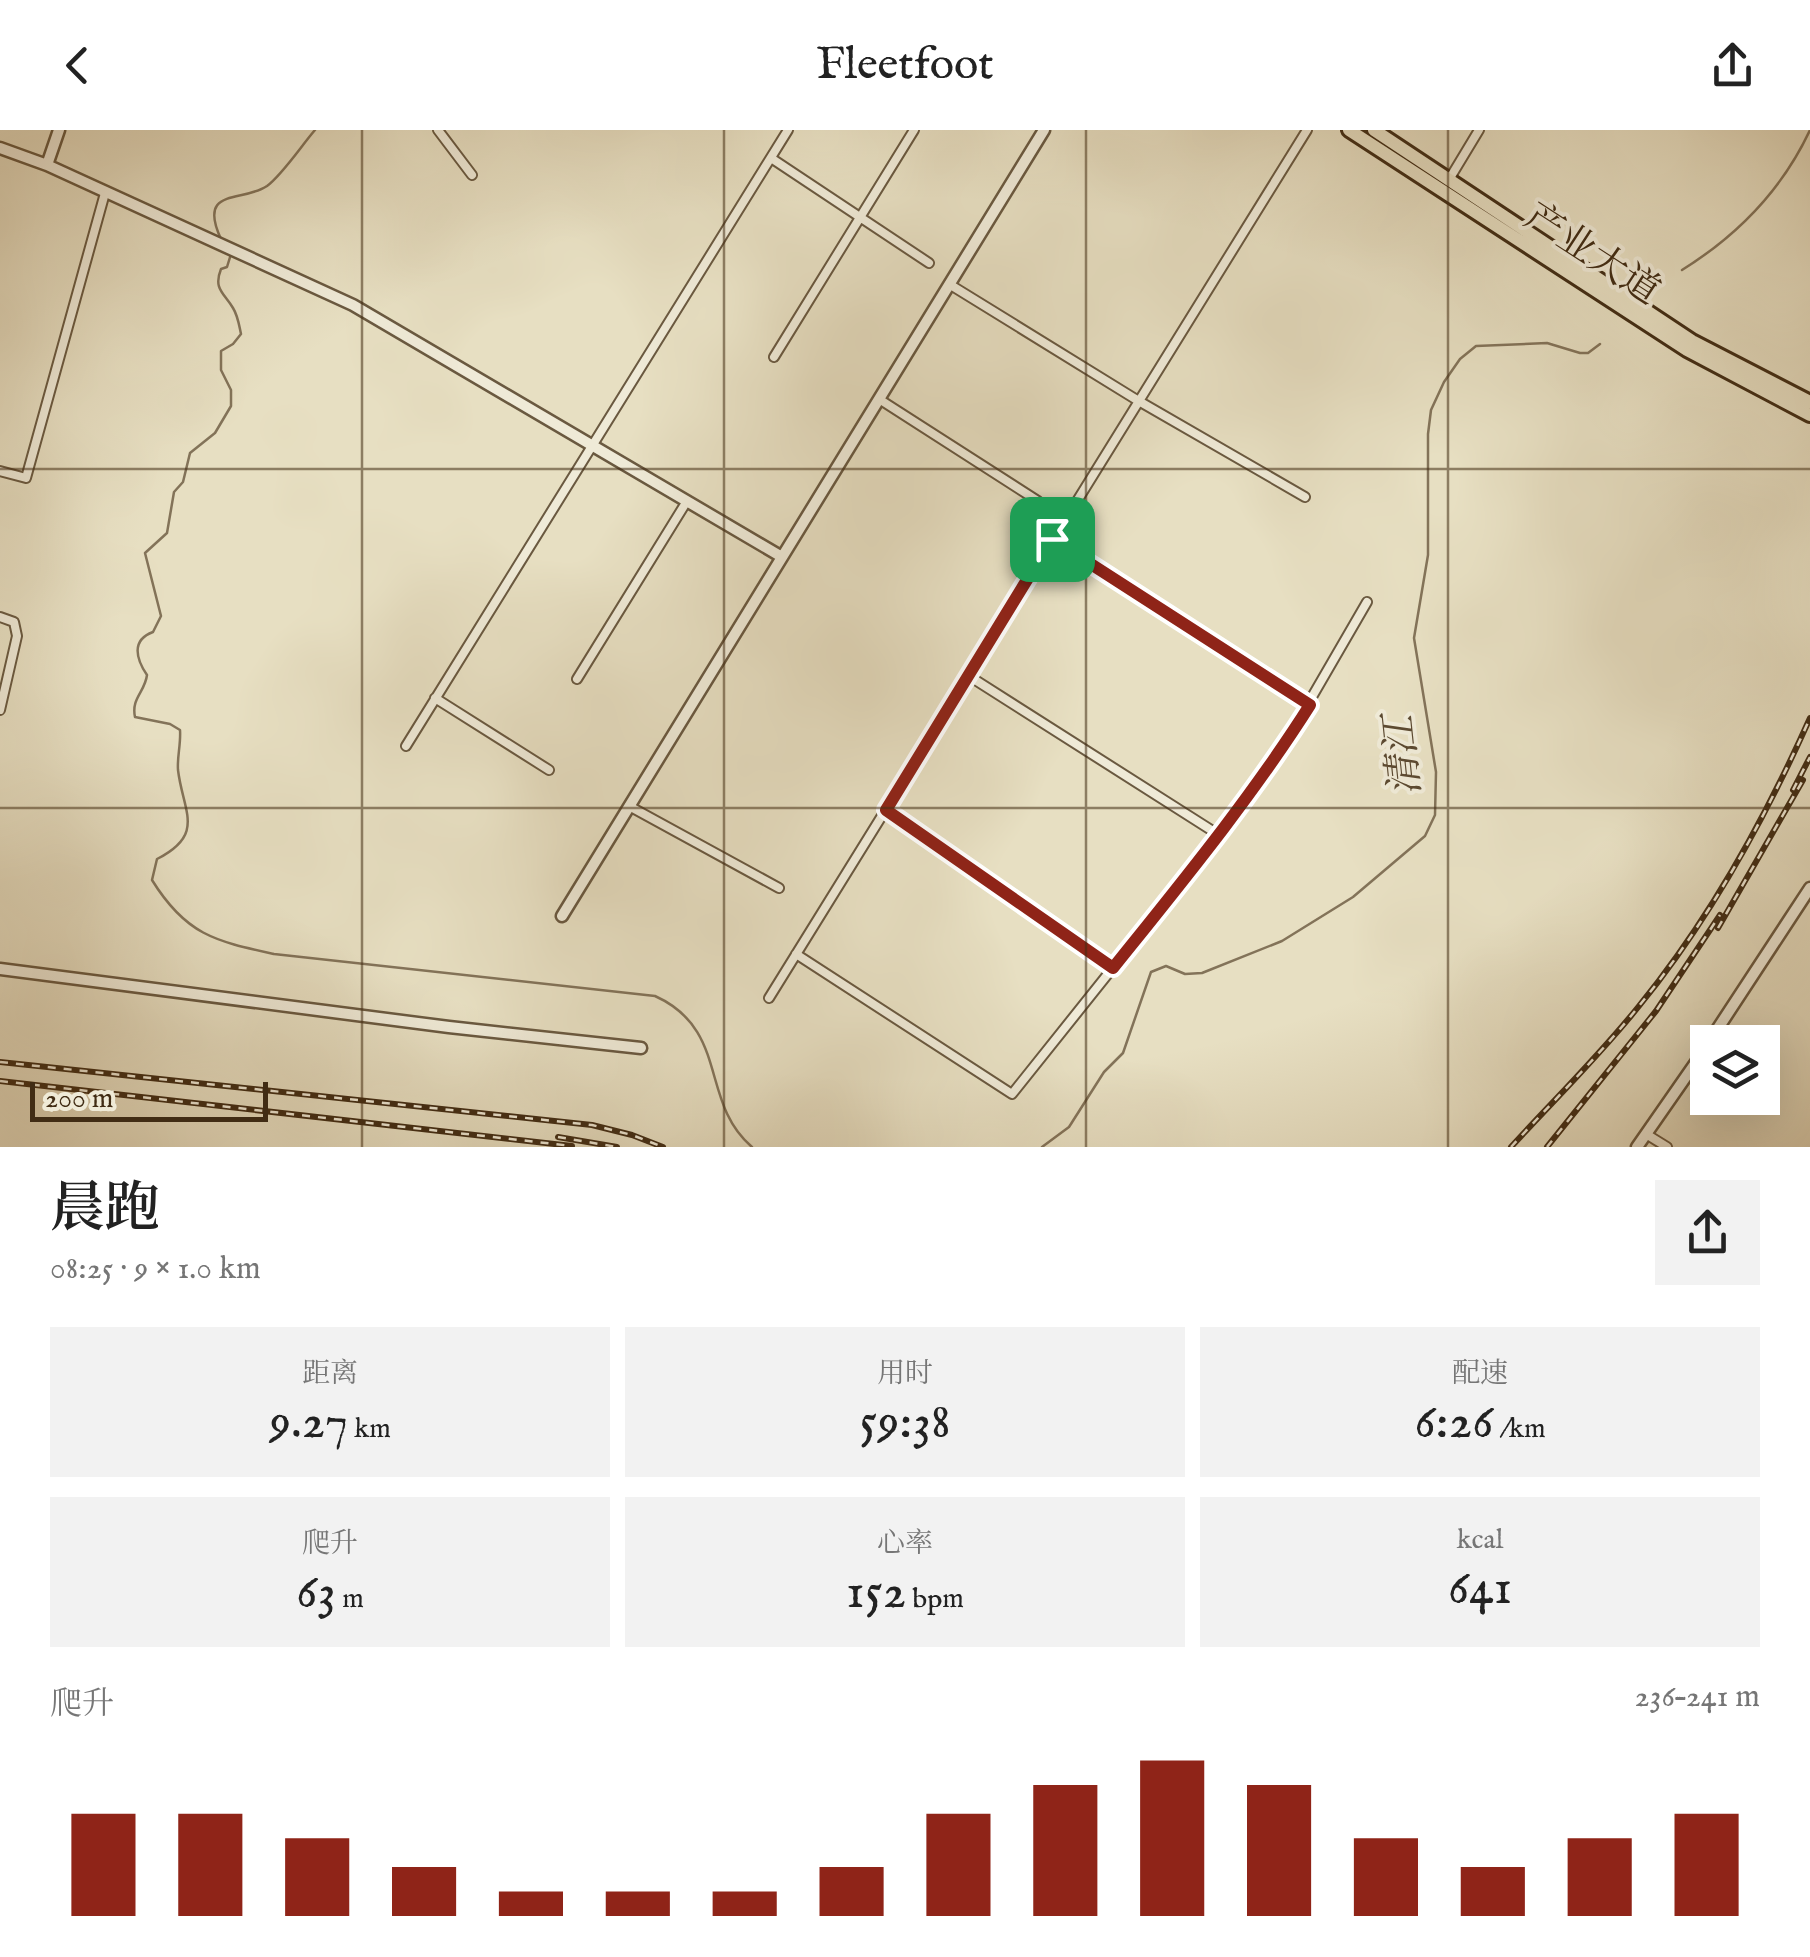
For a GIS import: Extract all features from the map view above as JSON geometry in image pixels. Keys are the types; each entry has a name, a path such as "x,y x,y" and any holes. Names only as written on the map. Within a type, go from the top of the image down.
{"main road":[{"name":"产业大道","path":"1350,130 1687,350 1810,415"},
{"name":"产业大道","path":"1374,130 1692,341 1810,402"}],"street":[{"path":"47,165 60,130"},
{"path":"438,130 472,175"},
{"path":"406,746 788,130"},
{"path":"774,357 914,130"},
{"path":"562,916 1044,130"},
{"path":"769,998 1307,130"},
{"path":"1450,178 1479,130"},
{"path":"0,148 47,165 352,306 782,557"},
{"path":"771,158 929,263"},
{"path":"0,471 26,478 105,193"},
{"path":"949,284 1137,400 1306,497"},
{"path":"879,400 1038,501"},
{"path":"577,678 687,501"},
{"path":"1052,539 1310,705"},
{"path":"796,954 1012,1094 1220,835 1276,759 1367,602"},
{"path":"0,617 14,622 17,636 0,710"},
{"path":"969,676 1220,835"},
{"path":"435,698 550,770"},
{"path":"629,806 779,888"},
{"path":"886,810 1113,968"},
{"path":"1720,1025 1810,888"},
{"path":"0,970 641,1048"},
{"path":"1638,1147 1690,1070"},
{"path":"1646,1134 1667,1147"}],"waterway":[{"path":"221,239 215,222 218,204 267,186 315,130"},
{"name":"清江","path":"1682,270 1722,242 1756,209 1786,172 1810,130"},
{"path":"231,254 218,281 236,314 241,334 221,351 221,370 231,390 231,406 215,433 190,453 183,482 174,492 167,533 145,553 161,616 153,632 139,645 138,656 147,675 135,705 135,717 180,730 178,770 188,821 182,840 157,859 152,880 177,913 204,933 274,954 655,996 679,1010 694,1028 705,1047 725,1109 752,1147"},
{"name":"清江","path":"1042,1147 1069,1127 1104,1072 1123,1053 1151,972 1166,966 1185,974 1202,973 1282,941 1353,897 1425,836 1435,815 1436,772 1414,638 1428,555 1431,410 1460,359 1476,346 1547,343 1588,353 1600,344"}],"railway":[{"path":"1511,1147 1624,1024 1689,939 1754,831 1810,718"},
{"path":"1793,790 1810,757"},
{"path":"1718,928 1803,780"},
{"path":"1547,1147 1656,1011 1720,915"},
{"path":"0,1062 592,1125 663,1147"},
{"path":"0,1081 572,1146"},
{"path":"558,1137 617,1147"}],"route":[{"path":"1052,539 1310,705 1220,835 1113,968 886,810 1052,539"}]}
